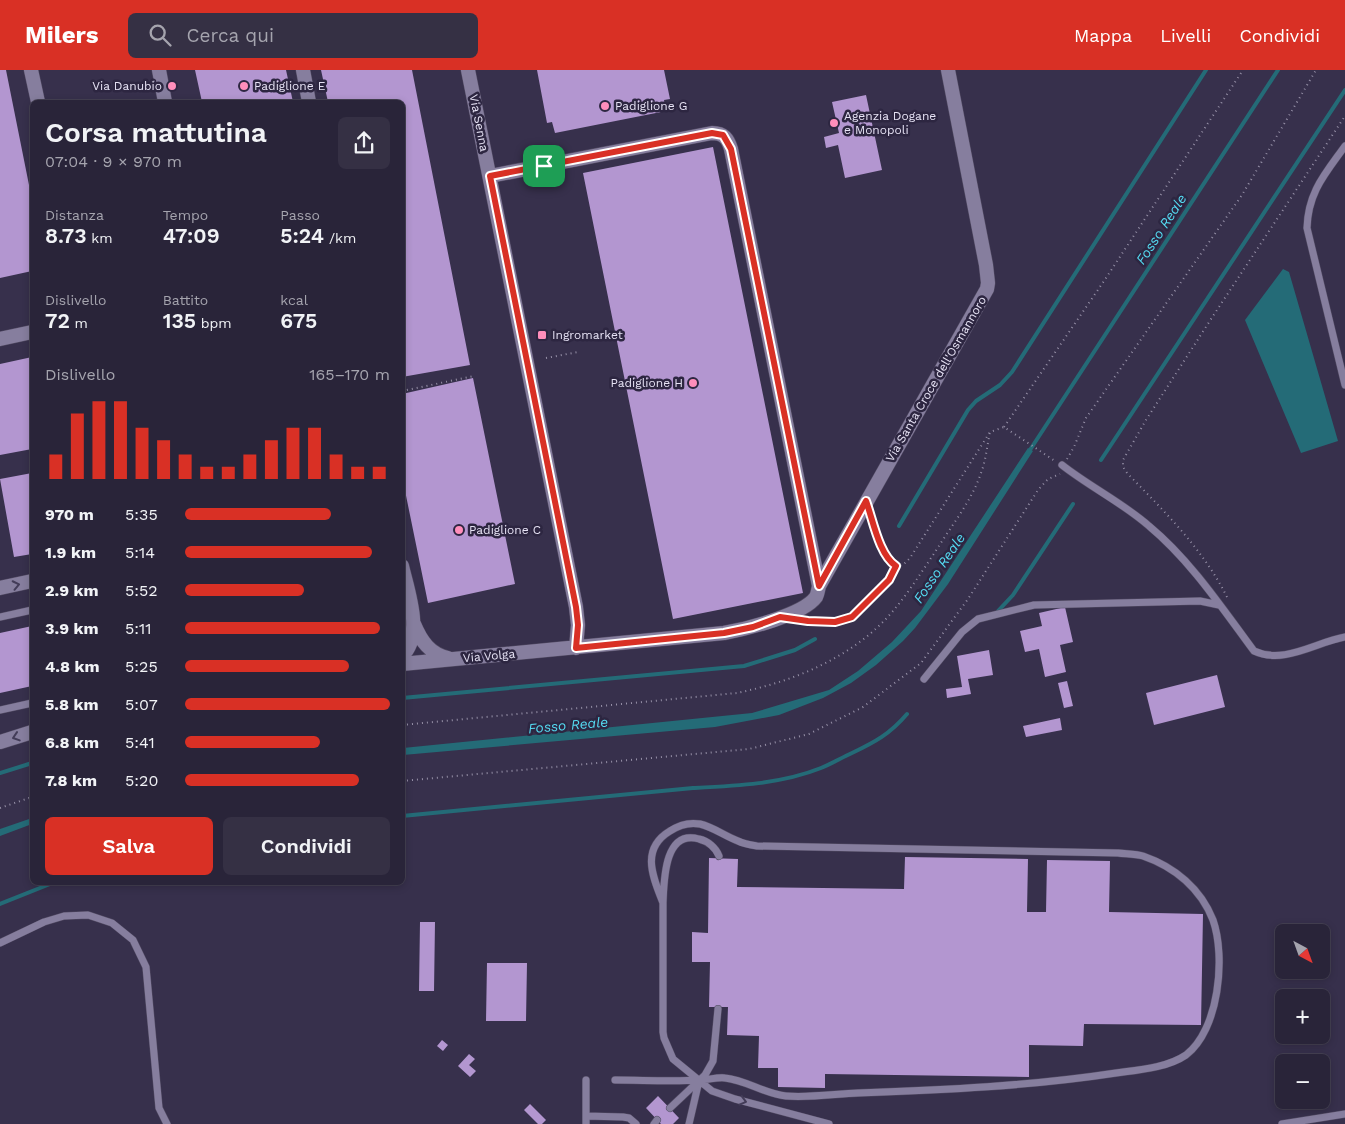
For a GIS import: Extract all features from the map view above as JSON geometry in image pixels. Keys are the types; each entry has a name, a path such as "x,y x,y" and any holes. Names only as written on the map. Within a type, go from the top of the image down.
{"street":[{"path":"31,70 38,100"},
{"path":"159,70 165,100"},
{"path":"303,70 309,100"},
{"name":"Via Senna","path":"468,70 576,607 578,625 576,648"},
{"name":"Via Santa Croce dell'Osmannoro","path":"780,617 801,608 812,601 817,594 819,586 866,501 984,296 988,283 948,70"},
{"path":"490,176 666,142 718,133 723,135 729,143 819,586"},
{"path":"0,339 30,332"},
{"path":"405,580 414,623 419,636 431,651 437,655 454,659"},
{"path":"0,588 30,581"},
{"name":"Via Volga","path":"405,664 724,633 753,627 780,617"},
{"path":"405,652 414,637 414,623"},
{"path":"0,742 30,733"}],"lane":[{"path":"1345,146 1313,194 1308,212 1307,228 1345,385"},
{"path":"1064,467 1148,525 1170,545 1189,565 1254,651 1264,656 1282,656 1345,637"},
{"path":"924,679 962,632 978,620 1034,605 1200,601 1219,605"},
{"path":"0,616 30,610"},
{"path":"0,710 30,703"},
{"path":"615,1080 700,1080 724,1077 785,1096 1029,1084 1161,1065 1184,1056 1193,1048 1204,1036 1212,1015 1219,968 1214,922 1206,905 1195,890 1179,874 1142,856 1118,853 757,846 740,842 709,827 698,824 686,824 668,832 653,849 651,869 662,903"},
{"path":"719,856 715,849 701,839 691,837 679,841 666,861 662,903 664,1038 673,1059 712,1091 829,1124"},
{"path":"0,943 44,922 64,916 88,915 112,923 133,940 146,967 159,1108 167,1124"},
{"path":"670,1108 705,1075 713,1061 718,1009"},
{"path":"586,1080 586,1120 623,1117 629,1118 636,1124"},
{"path":"689,1124 700,1080"},
{"path":"1282,1124 1345,1114"}],"path":[{"path":"866,501 884,554 896,566 903,565 910,558 990,432 1004,427 1104,281 1243,70"},
{"path":"405,780 749,749 809,734 863,707 921,662 968,599 1038,490 1048,479 1059,475 1074,447 1086,418 1242,195 1316,70"},
{"path":"1229,601 1218,580 1189,540 1127,473 1123,467 1123,460 1146,420 1345,116"},
{"path":"546,358 578,352"},
{"path":"405,389 474,376"},
{"path":"1004,427 1064,467"},
{"path":"405,725 737,693 789,680 816,669 868,635 892,612 913,585 967,502 981,473 990,432"},
{"path":"780,617 835,622 852,617 889,580 896,566"},
{"path":"0,808 30,798"}],"shaded area":[{"path":"1283,269 1289,272 1338,441 1301,453 1245,320"},
{"path":"1028,448 1033,451 948,584 915,628 876,665 851,683 823,698 779,715 715,727 405,755 405,748 752,713 829,690 858,671 892,642 921,611"},
{"path":"30,819 30,825 0,836 0,829"}],"building":[{"path":"0,70 6,70 30,190 30,271 0,278"},
{"name":"Padiglione E","path":"195,70 286,70 293,100 202,100"},
{"path":"321,70 412,70 470,365 405,376 405,100 328,100"},
{"name":"Padiglione G","path":"537,70 664,70 670,99 664,100 666,111 555,133 552,122 547,123"},
{"path":"866,95 882,170 845,178 838,145 826,148 824,137 839,133 832,102"},
{"name":"Padiglione H","path":"713,147 803,593 673,619 583,173"},
{"path":"30,357 30,449 0,455 0,364"},
{"name":"Padiglione C","path":"473,378 515,584 428,603 405,491 405,393"},
{"path":"30,473 30,554 14,557 0,479"},
{"path":"1065,607 1073,642 1060,645 1066,672 1045,677 1039,649 1025,652 1020,631 1042,626 1039,613"},
{"path":"30,626 30,686 0,693 0,633"},
{"path":"989,650 993,675 968,679 971,694 947,698 946,689 962,687 957,656"},
{"path":"1217,675 1225,707 1154,725 1146,693"},
{"path":"1067,681 1073,706 1064,708 1058,683"},
{"path":"1060,718 1062,730 1026,737 1023,726"},
{"path":"905,857 1028,859 1027,912 1046,912 1047,860 1110,861 1109,912 1203,914 1201,1025 1084,1024 1083,1046 1029,1045 1029,1077 825,1074 825,1088 778,1087 778,1068 758,1068 759,1036 727,1035 728,1007 709,1007 710,962 692,962 692,932 708,933 709,858 738,859 737,887 904,889"},
{"path":"420,922 435,922 434,991 419,991"},
{"path":"487,963 527,963 526,1021 486,1021"},
{"path":"442,1040 448,1045 443,1051 437,1046"},
{"path":"469,1054 475,1059 469,1065 476,1071 470,1077 458,1066"},
{"path":"658,1096 679,1118 673,1124 661,1124 646,1108"},
{"path":"530,1104 546,1120 542,1124 538,1124 524,1110"}],"waterway":[{"path":"899,526 968,410 976,401 1000,385 1012,372 1206,70"},
{"name":"Fosso Reale","path":"1028,453 1278,70"},
{"path":"1101,460 1345,90"},
{"path":"998,611 1013,595 1073,504"},
{"path":"405,698 744,666 795,650 815,639"},
{"path":"405,816 741,785 790,778 821,768 868,745 882,737 907,714"},
{"path":"0,773 30,764"},
{"path":"0,904 48,885"}],"place":[{"name":"Via Danubio","path":"172,86"},
{"name":"Padiglione E","path":"244,86"},
{"name":"Padiglione G","path":"605,106"},
{"name":"Agenzia Dogane e Monopoli","path":"834,123"},
{"name":"Ingromarket","path":"542,335"},
{"name":"Padiglione H","path":"693,383"},
{"name":"Padiglione C","path":"459,530"}],"route":[{"path":"712,133 718,133 726,138 731,149 819,586 866,501 884,554 896,566 889,580 852,617 835,622 780,617 753,627 724,633 576,648 578,625 576,607 490,176 544,166 712,133"}]}
